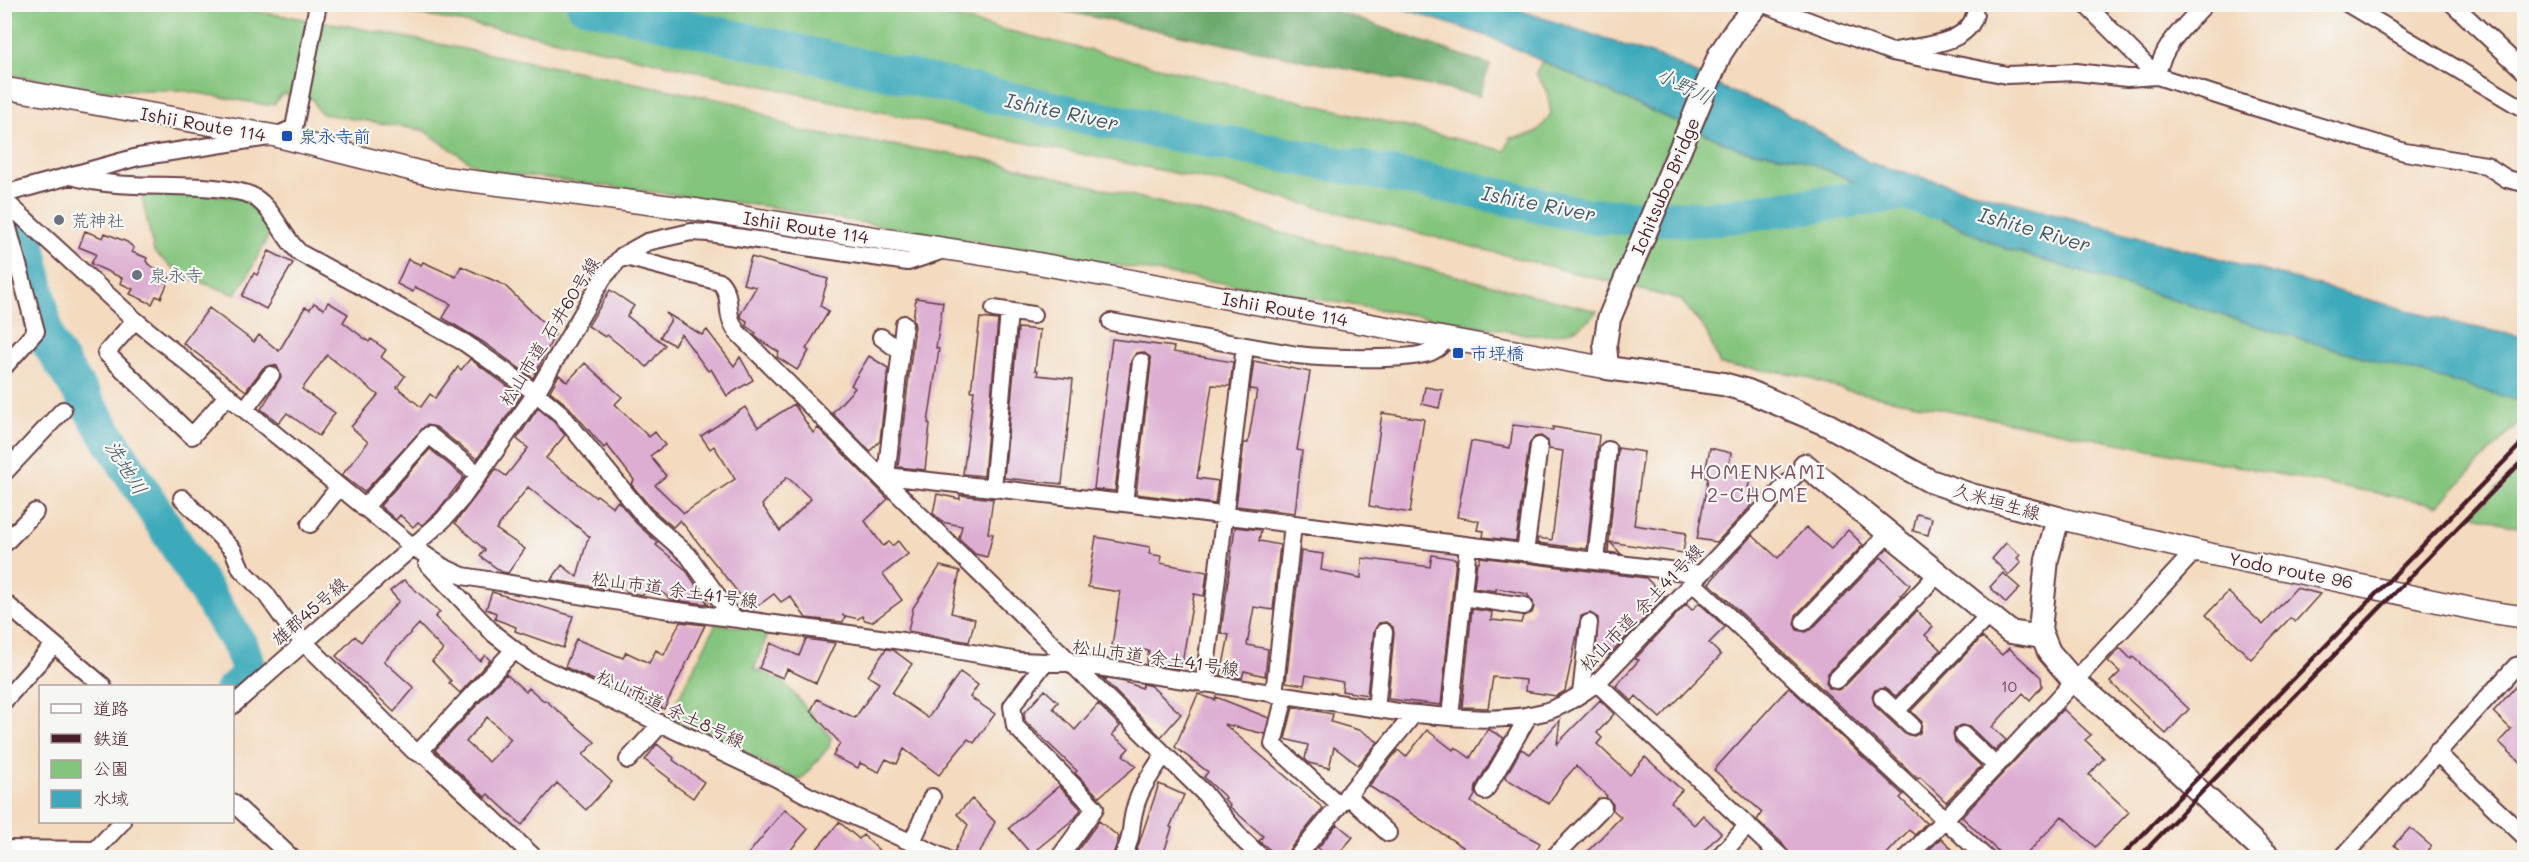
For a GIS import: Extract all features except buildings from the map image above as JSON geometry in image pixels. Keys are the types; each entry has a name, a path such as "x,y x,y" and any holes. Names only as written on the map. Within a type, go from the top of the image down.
{"main road":[{"name":"Ichitsubo Bridge","path":"1607,368 1605,344 1609,319 1720,54 1758,4"},
{"name":"久米垣生線","path":"1607,368 1723,384 1748,391 1828,425 1930,481 1971,495 2058,518 2047,559 2040,630 2042,637"},
{"path":"1805,465 2010,632 2042,637 2049,652 2074,681 2162,755 2270,858"}],"street":[{"path":"4,194 29,185 72,176 138,157 276,136 294,128 318,4"},
{"path":"1764,4 1892,52 2007,75 2076,72 2127,78 2157,76 2405,152 2486,165 2507,178 2524,183"},
{"path":"2085,4 2157,76"},
{"path":"2157,76 2162,55 2168,45 2205,4"},
{"path":"2348,4 2524,109"},
{"path":"2452,4 2524,71"},
{"path":"1892,52 1962,35 1973,22 1975,14"},
{"name":"Ishii Route 114","path":"4,88 276,136 440,177 699,210 948,249 1607,368"},
{"path":"72,176 91,182 116,184 196,185 253,196 263,205 291,245 300,253 465,344 536,393 572,426 644,516 688,555 733,618"},
{"path":"4,200 135,320 412,546"},
{"path":"4,213 10,261 36,331 4,367"},
{"name":"松山市道 石井60号線","path":"412,546 442,520 536,393 603,278 622,256 647,242 691,232 908,262 948,249"},
{"path":"622,256 720,282 729,298 727,311 731,325 738,333 1204,793 1242,839 1262,858"},
{"path":"993,488 1001,310 1033,315"},
{"path":"135,320 106,353 192,436 228,394"},
{"path":"1111,322 1325,358 1409,356 1431,352 1440,347 1446,338"},
{"path":"884,478 904,324"},
{"path":"880,337 901,352"},
{"path":"1204,684 1245,346"},
{"path":"1124,503 1131,380 1141,362"},
{"path":"245,409 271,375"},
{"path":"4,473 63,410"},
{"path":"364,508 429,435 478,474"},
{"path":"1525,553 1539,446"},
{"path":"1596,561 1608,450"},
{"name":"松山市道 余土41号線","path":"412,546 443,567 463,576 663,609 902,640 1019,661 1071,663 1413,714 1507,718 1544,712 1581,694 1597,682 1805,465"},
{"path":"884,478 1124,503 1596,561 1697,578 1986,858"},
{"path":"310,524 339,487"},
{"path":"182,498 233,550 242,569 266,594 303,642 414,751 427,757 535,858"},
{"path":"4,544 35,512"},
{"name":"Yodo route 96","path":"2058,518 2205,553 2488,612 2524,617"},
{"path":"1293,525 1273,744 1388,833"},
{"path":"1804,622 1889,534"},
{"name":"雄郡45号線","path":"234,704 412,546"},
{"name":"松山市道 余土8号線","path":"412,546 513,651 530,663 776,778 919,849 945,858"},
{"path":"1450,717 1468,546"},
{"path":"1907,858 1996,766 2191,555 2205,553"},
{"path":"1836,680 1938,574"},
{"path":"1463,597 1524,606"},
{"path":"4,602 101,685"},
{"path":"1896,711 1989,615"},
{"path":"1581,694 1589,623"},
{"path":"1376,709 1384,632"},
{"path":"4,701 54,645"},
{"path":"418,753 513,651"},
{"path":"1046,662 1012,706 1015,726 1095,808 1059,858"},
{"path":"2342,858 2516,666 2524,664"},
{"path":"1597,682 1782,858"},
{"path":"1882,698 1912,726"},
{"path":"1296,858 1413,714"},
{"path":"1485,791 1529,715"},
{"path":"628,760 660,724"},
{"path":"1963,735 1996,766"},
{"path":"2436,752 2524,836"},
{"path":"1122,858 1131,842 1137,799 1164,754"},
{"path":"919,849 932,797"},
{"path":"234,804 292,858"},
{"path":"1553,858 1603,807"},
{"path":"4,849 93,854 121,823"},
{"path":"1718,858 1748,825"}],"green space":[{"path":"206,4 338,24 741,104 799,131 984,159 1597,311 1584,324 1568,332 1532,335 770,207 482,170 423,130 323,114 317,109 313,99 282,94 274,104 267,105 180,90 102,90 5,74 4,5"},
{"path":"365,5 902,5 1506,151 1510,138 1535,132 1551,113 1547,92 1536,73 1542,61 1740,149 1798,158 1925,211 2004,248 2300,339 2524,402 2524,418 2438,505 1845,390 1795,374 1720,365 1706,331 1681,300 1228,184 958,129 544,37"},
{"path":"1034,5 1318,5 1490,65 1479,96"},
{"path":"142,187 247,199 258,206 273,227 247,277 235,294 183,276 154,252 142,197"},
{"path":"2524,471 2524,529 2472,514 2509,477"},
{"path":"716,624 769,631 754,669 783,681 831,737 829,747 800,781 669,717"}],"water":[{"name":"小野川","path":"1392,5 1504,5 1668,60 1729,91 1781,110 1870,163 2458,324 2524,337 2524,402 2300,339 2004,248 1925,211 1798,158 1740,149 1490,37"}],"waterway":[{"name":"Ishite River","path":"584,4 1088,117 1477,191 1588,216 1706,219 1906,193 1935,201"},
{"name":"洗地川","path":"24,225 47,340 241,647 251,674 234,689"}],"railway":[{"path":"2120,858 2524,441"},
{"path":"2138,858 2524,459"}],"place":[{"name":"泉永寺前","path":"287,136"},
{"name":"荒神社","path":"59,220"},
{"name":"泉永寺","path":"137,275"},
{"name":"市坪橋","path":"1458,353"}],"district":[{"name":"HOMENKAMI 2-CHOME","path":"1758,482"}]}
